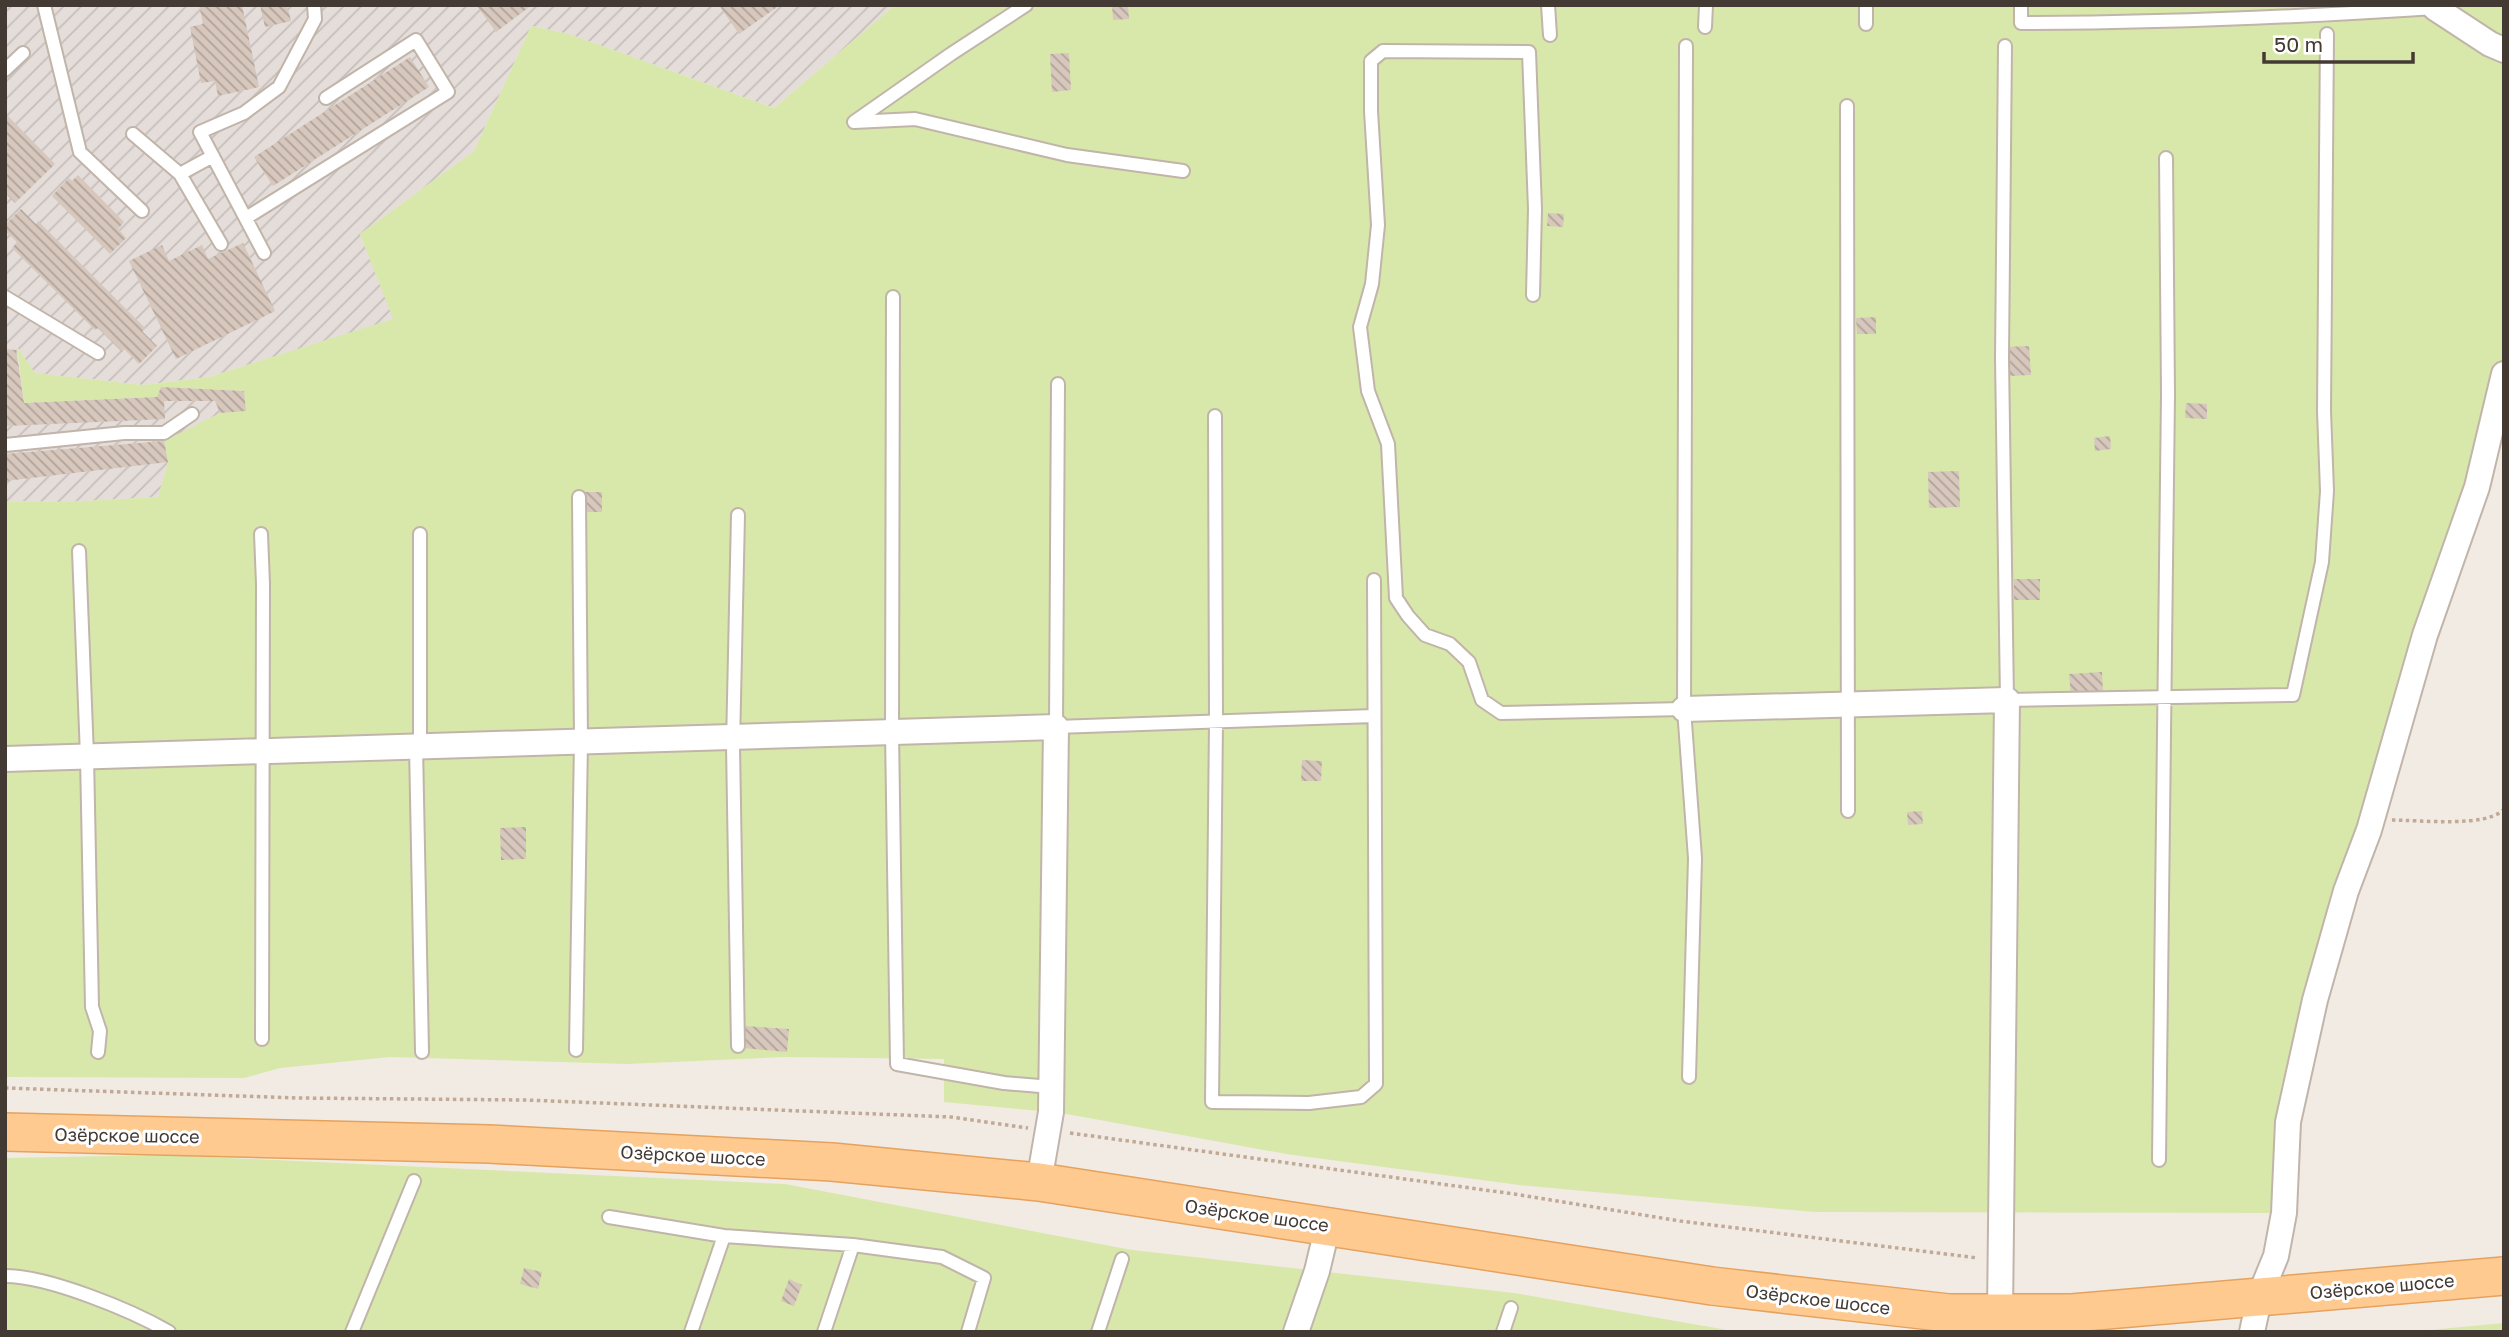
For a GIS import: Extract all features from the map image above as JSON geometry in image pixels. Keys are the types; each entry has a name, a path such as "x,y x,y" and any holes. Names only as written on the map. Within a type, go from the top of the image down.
{"main road":[{"name":"Озёрское шоссе","path":"5,1132 489,1144 832,1162 1039,1182 1712,1286 1950,1313 2072,1313 2504,1276"}],"street":[{"path":"2436,7 2490,44 2504,50"},
{"path":"2252,1332 2260,1295 2276,1256 2284,1213 2288,1122 2315,1000 2425,635 2477,487 2504,374"},
{"path":"1684,709 2007,700 2000,1313"},
{"path":"5,759 1056,727 1052,1087 1039,1182"},
{"path":"1296,1332 1317,1271 1328,1225"}],"lane":[{"path":"44,5 80,152 142,211"},
{"path":"264,253 200,132 244,113 279,87 315,19 314,5"},
{"path":"1026,5 854,122 915,119 1067,155 1183,171"},
{"path":"1548,5 1550,35"},
{"path":"1706,5 1706,26"},
{"path":"1866,5 1866,24"},
{"path":"2021,5 2021,23 2092,23 2180,12 2436,7"},
{"path":"2005,46 2002,358 2007,700 2293,695 2322,562 2327,491 2324,411 2327,34"},
{"path":"246,218 448,92 416,40 326,98"},
{"path":"1686,46 1684,709 1695,858 1689,1077"},
{"path":"1533,295 1535,209 1529,52 1383,51 1371,61 1371,111 1378,225 1372,284 1360,327 1368,391 1388,443 1396,598 1425,635 1450,644 1469,662 1482,701 1501,713 1684,709"},
{"path":"5,70 23,53"},
{"path":"1847,106 1848,811"},
{"path":"133,134 180,174 221,244"},
{"path":"180,174 213,156"},
{"path":"2160,1160 2168,394 2166,158"},
{"path":"5,297 98,353"},
{"path":"893,298 892,732 897,1064 1004,1083 1052,1087"},
{"path":"1058,384 1056,727 1374,716"},
{"path":"5,445 124,433 164,433 192,414"},
{"path":"1215,416 1216,722 1212,1102 1309,1102 1361,1097 1376,1084 1374,580"},
{"path":"576,1050 582,741 579,497"},
{"path":"738,515 735,736 738,1046"},
{"path":"261,534 262,1039"},
{"path":"420,534 420,737 416,746 422,1052"},
{"path":"79,551 88,756 92,1007 100,1031 98,1052"},
{"path":"352,1332 414,1181"},
{"path":"609,1217 724,1236 853,1245 942,1257 984,1278 968,1332"},
{"path":"691,1332 724,1236"},
{"path":"824,1332 853,1245"},
{"path":"1098,1332 1122,1259"},
{"path":"5,1276 60,1286 140,1315 169,1332"},
{"path":"1503,1332 1511,1308"}],"path":[{"path":"2368,830 2386,820 2481,820 2498,816 2504,809"},
{"path":"5,1088 298,1098 526,1100 951,1117 1514,1195 1680,1221 2001,1261"}],"shaded area":[{"path":"5,5 895,5 774,108 569,34 531,26 474,151 360,234 394,319 209,377 143,385 34,373 17,347 24,403 157,397 161,387 244,391 246,411 168,462 158,497 67,502 5,501"}],"green space":[{"path":"895,5 2504,5 2504,374 2315,1000 2284,1213 1814,1212 1519,1185 1286,1154 1061,1113 944,1102 944,1059 785,1057 627,1064 390,1057 280,1068 244,1078 5,1077 5,501 67,502 158,497 168,462 164,441 220,413 246,410 244,391 161,387 157,397 24,403 17,347 35,373 143,385 209,377 393,319 360,234 474,151 531,26 569,34 774,108"},
{"path":"167,1155 785,1184 1132,1250 1514,1293 1739,1332 5,1332 5,1158"},
{"path":"2504,1323 2504,1332 2408,1332"}],"building":[{"path":"199,5 242,5 259,87 218,96 215,81 201,83 190,27 203,24"},
{"path":"260,5 287,5 291,21 265,27"},
{"path":"478,5 532,5 496,32"},
{"path":"719,5 780,5 739,34"},
{"path":"1112,5 1128,5 1129,19 1113,20"},
{"path":"1069,53 1071,90 1052,92 1050,54"},
{"path":"410,57 429,87 273,186 254,157"},
{"path":"5,113 55,164 15,203 5,193"},
{"path":"78,175 124,222 118,229 126,238 110,254 52,196 69,178 72,181"},
{"path":"21,209 36,224 38,221 145,328 142,331 157,346 139,364 124,349 122,352 98,328 95,330 12,248 17,242 5,231 5,225"},
{"path":"1548,213 1564,214 1563,227 1547,226"},
{"path":"243,243 275,311 176,359 129,261 162,245 169,261 202,245 208,259"},
{"path":"1876,317 1876,334 1857,334 1856,318"},
{"path":"2029,346 2031,375 2009,376 2007,347"},
{"path":"5,349 16,350 24,403 157,397 161,387 244,391 246,411 220,413 215,401 164,401 165,419 5,426"},
{"path":"2186,403 2207,404 2207,419 2185,418"},
{"path":"2110,436 2111,449 2095,451 2094,438"},
{"path":"164,441 168,462 5,481 5,454"},
{"path":"1959,471 1960,507 1929,508 1928,472"},
{"path":"582,492 602,492 602,512 582,512"},
{"path":"2014,579 2040,579 2040,600 2014,600"},
{"path":"2102,672 2103,693 2071,695 2069,674"},
{"path":"1302,760 1322,761 1321,781 1301,781"},
{"path":"1922,811 1923,824 1908,825 1907,812"},
{"path":"526,827 526,859 501,860 500,828"},
{"path":"744,1026 789,1029 787,1052 743,1048"},
{"path":"524,1268 542,1272 538,1289 520,1284"},
{"path":"789,1279 802,1285 794,1306 781,1301"}]}
